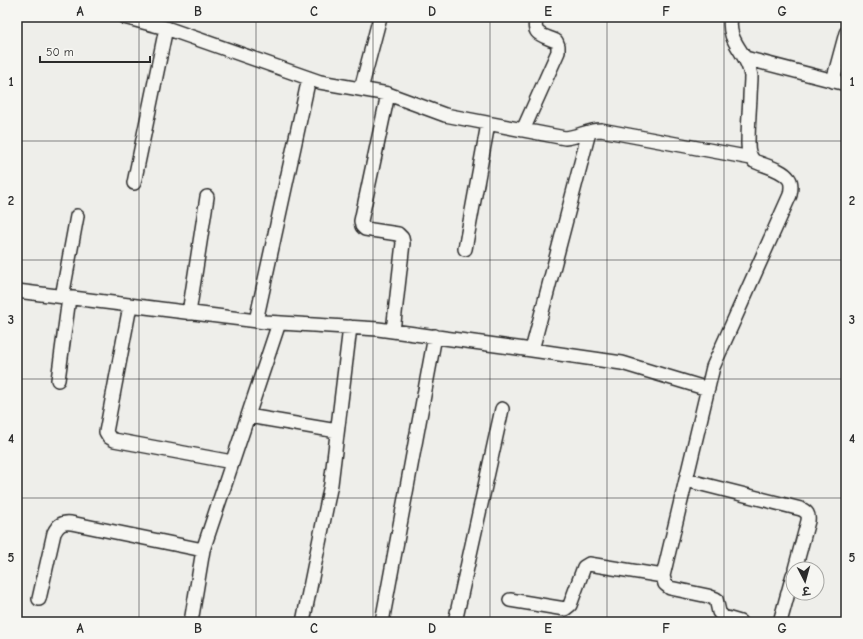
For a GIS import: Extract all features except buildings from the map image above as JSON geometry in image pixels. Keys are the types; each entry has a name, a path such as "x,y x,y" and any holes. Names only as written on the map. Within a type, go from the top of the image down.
{"street":[{"path":"124,17 158,23 330,85 388,94 434,112 488,124 566,138 572,138 588,132 601,130 751,158 754,161 781,172 790,180 790,195 718,356 708,389 663,576 665,584 670,588 716,599 719,612 723,617 740,622"},
{"path":"361,89 380,17"},
{"path":"523,130 558,52 556,41 538,33 535,29 537,17"},
{"path":"731,17 730,32 732,38 745,58 751,76 748,144 751,158"},
{"path":"134,183 158,23"},
{"path":"833,81 846,33"},
{"path":"745,58 846,84"},
{"path":"256,321 309,78"},
{"path":"388,94 361,221 362,226 365,229 398,234 402,238 403,243 393,331"},
{"path":"465,249 488,124"},
{"path":"532,350 588,132"},
{"path":"189,313 207,197"},
{"path":"58,380 65,298 77,216"},
{"path":"17,291 256,321 350,327 435,336 622,363 708,389"},
{"path":"130,306 106,432 109,437 114,440 232,462"},
{"path":"191,622 203,550 279,323"},
{"path":"303,622 331,484 350,327"},
{"path":"382,622 391,581 435,336"},
{"path":"455,622 502,409"},
{"path":"248,416 338,431"},
{"path":"686,480 801,509 806,512 809,516 797,561"},
{"path":"39,599 54,533 57,526 64,522 203,550"},
{"path":"510,600 565,609 570,606 584,567 589,564 663,576"},
{"path":"780,622 786,601"}]}
